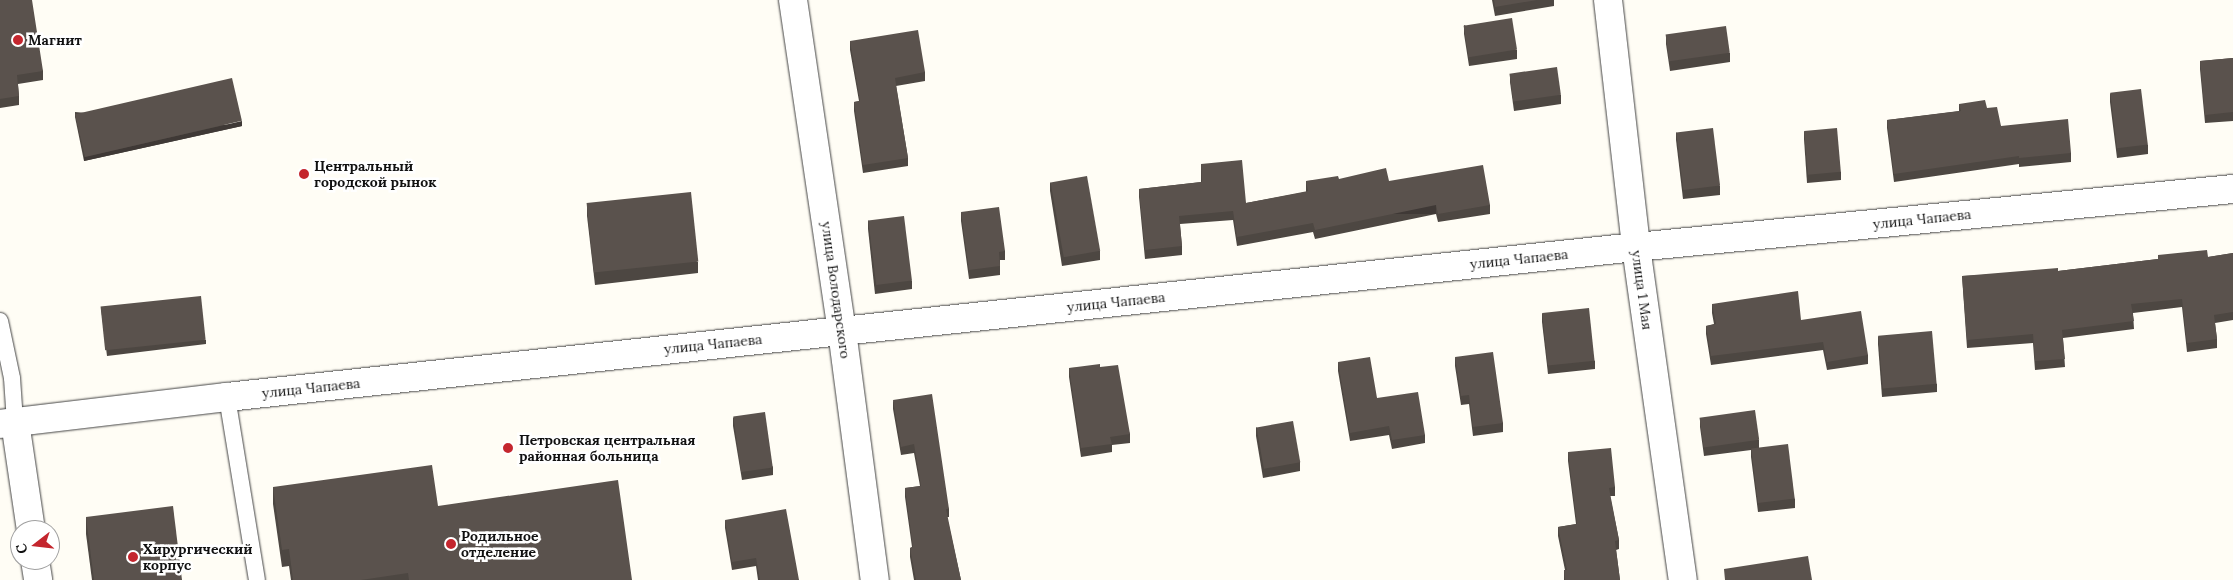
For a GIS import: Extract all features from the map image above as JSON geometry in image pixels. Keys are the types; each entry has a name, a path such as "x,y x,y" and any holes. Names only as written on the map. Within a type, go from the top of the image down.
{"street":[{"name":"улица Володарского","path":"793,0 842,331 875,580"},
{"name":"улица 1 Мая","path":"1608,0 1636,247 1683,580"},
{"name":"улица Чапаева","path":"8,423 227,397 1636,247 2233,189"},
{"path":"8,423 29,520"}],"lane":[{"path":"0,322 12,378 8,423"},
{"path":"227,397 258,580"}],"building":[{"name":"Магнит","path":"0,0 32,0 43,71 17,75 19,96 0,99"},
{"path":"1494,0 1537,0 1495,7"},
{"path":"1512,18 1517,50 1469,57 1464,26"},
{"path":"1726,26 1730,53 1669,61 1666,34"},
{"path":"918,30 925,72 895,78 908,158 863,165 854,102 860,101 850,41"},
{"path":"2233,58 2233,112 2205,115 2200,61"},
{"path":"1557,67 1561,95 1513,101 1509,74"},
{"path":"232,78 242,121 85,157 75,114"},
{"path":"2141,89 2148,145 2117,148 2110,93"},
{"path":"1985,100 1987,108 1997,107 2001,126 2068,119 2071,153 2019,158 2019,156 1894,174 1887,120 1961,111 1959,104"},
{"path":"1713,128 1720,186 1683,190 1676,133"},
{"path":"1837,128 1841,172 1808,175 1804,131"},
{"path":"1242,160 1246,203 1308,191 1306,181 1338,176 1339,179 1386,168 1389,181 1483,165 1490,205 1438,214 1436,205 1315,230 1313,223 1237,237 1233,211 1179,216 1182,246 1145,250 1139,189 1202,182 1201,164"},
{"path":"1087,176 1100,251 1064,257 1051,182"},
{"path":"691,192 698,262 594,273 587,203"},
{"path":"999,207 1005,251 999,252 1000,266 969,270 961,212"},
{"path":"904,216 912,281 876,285 868,220"},
{"path":"2207,250 2208,257 2233,253 2233,312 2214,315 2217,339 2187,343 2182,299 2131,304 2134,321 2062,330 2065,359 2035,361 2033,334 1967,340 1962,276 2058,268 2058,271 2158,259 2158,255"},
{"path":"1798,291 1801,320 1861,311 1868,355 1827,362 1823,342 1711,356 1706,326 1716,324 1712,304"},
{"path":"201,296 206,340 105,350 101,307"},
{"path":"1589,308 1595,361 1548,366 1542,313"},
{"path":"1932,331 1937,384 1883,389 1878,336"},
{"path":"1493,352 1503,423 1473,427 1469,395 1461,396 1455,357"},
{"path":"1370,357 1377,398 1418,392 1425,435 1392,440 1389,426 1350,433 1338,362"},
{"path":"1100,364 1100,367 1118,365 1130,434 1110,437 1112,444 1081,448 1069,368"},
{"path":"932,394 949,509 946,509 961,580 916,580 910,548 913,547 905,488 921,486 914,444 901,447 893,400"},
{"path":"1755,410 1759,440 1704,448 1700,418"},
{"path":"765,412 773,467 741,472 733,416"},
{"path":"1293,421 1300,462 1264,469 1257,427"},
{"path":"1788,444 1795,499 1758,503 1751,449"},
{"path":"1611,448 1615,487 1609,488 1619,540 1615,541 1620,580 1565,580 1564,570 1567,570 1558,527 1577,524 1568,452"},
{"name":"Родильное отделение","path":"432,465 438,506 618,480 632,580 409,580 408,573 361,580 293,580 289,549 282,550 273,487"},
{"name":"Хирургический корпус","path":"173,506 182,580 94,580 86,517"},
{"path":"786,509 799,580 760,580 756,558 732,562 725,520"},
{"path":"1808,556 1812,580 1725,580 1724,569"}],"place":[{"name":"Магнит","path":"18,40"},
{"name":"Центральный городской рынок","path":"304,174"},
{"name":"Петровская центральная районная больница","path":"508,448"},
{"name":"Родильное отделение","path":"451,544"},
{"name":"Хирургический корпус","path":"133,557"}]}
